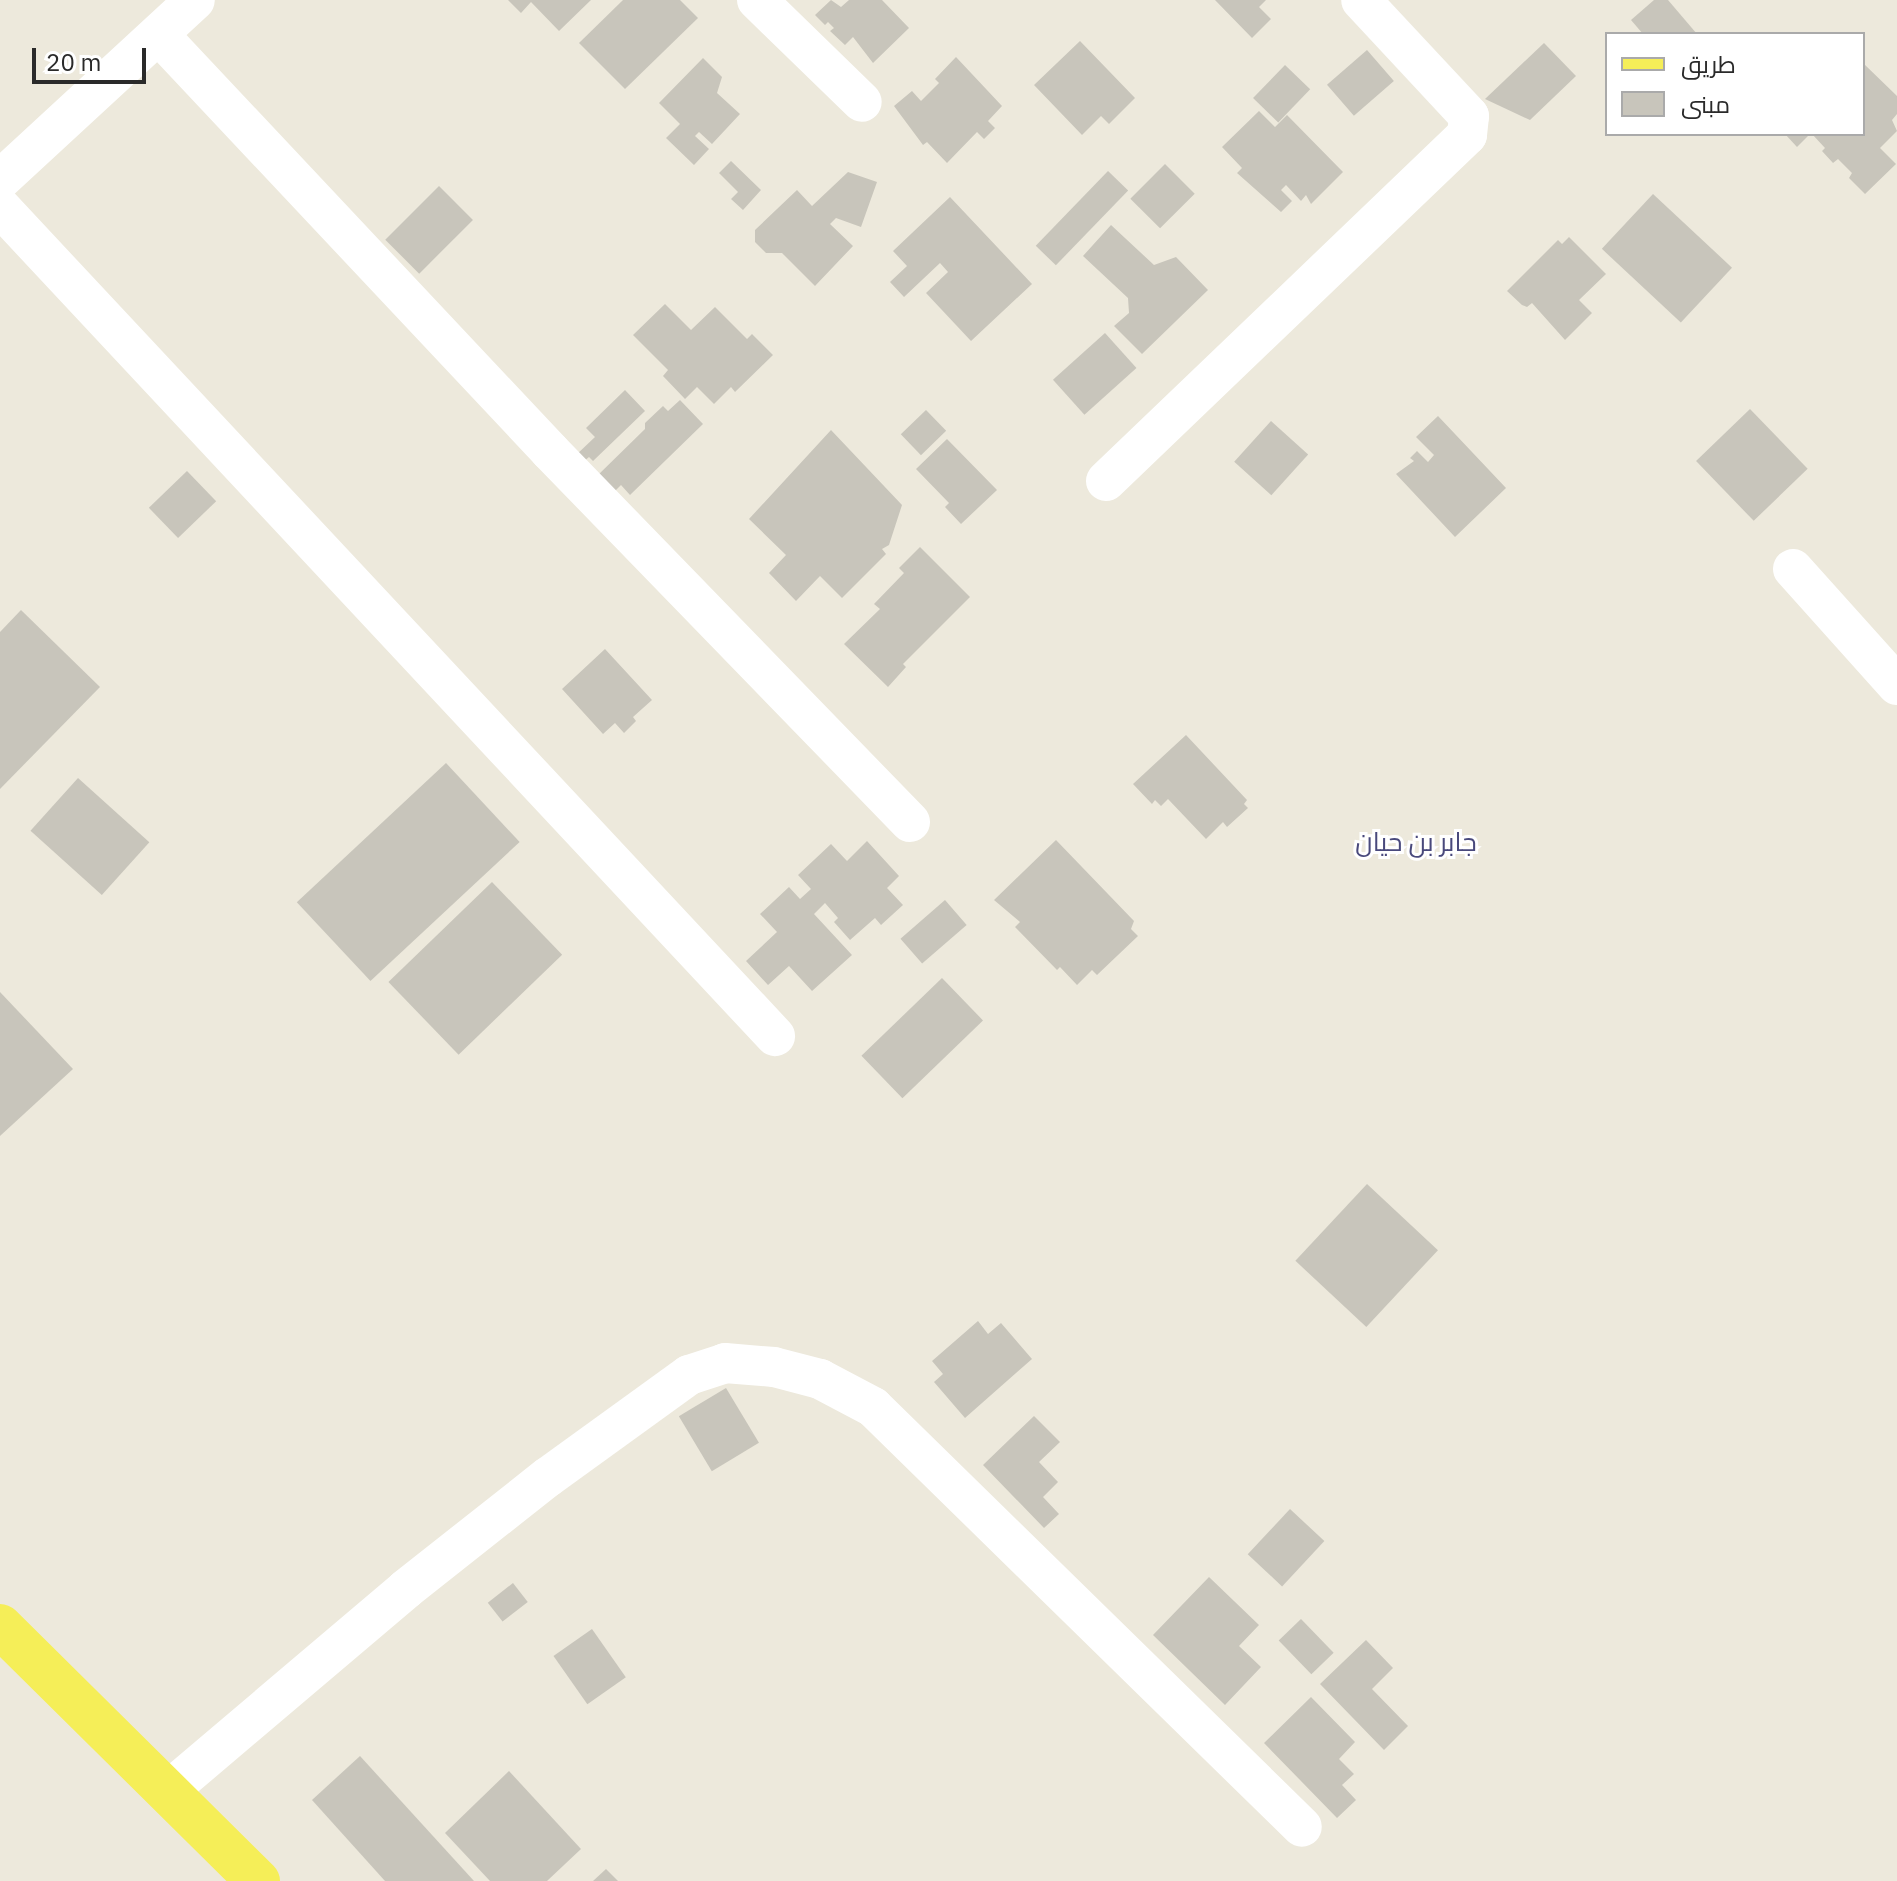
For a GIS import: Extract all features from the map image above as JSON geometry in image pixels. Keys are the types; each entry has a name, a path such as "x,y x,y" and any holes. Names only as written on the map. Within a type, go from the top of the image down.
{"main road":[{"path":"0,1626 258,1881"}],"street":[{"path":"0,180 195,0"},
{"path":"757,0 862,102"},
{"path":"1106,481 1467,135 1469,116 1361,0"},
{"path":"159,35 539,440 910,822"},
{"path":"0,207 775,1036"},
{"path":"1793,569 1897,685"},
{"path":"168,1791 406,1589 548,1477 689,1375 725,1363 774,1367 820,1379 873,1407 1302,1827"}],"building":[{"path":"508,0 591,0 559,31 531,2 521,13"},
{"path":"623,0 680,0 698,18 625,89 579,43"},
{"path":"831,0 841,7 849,0 882,0 909,28 873,63 853,37 845,45 830,31 834,28 828,22 825,25 815,15"},
{"path":"1215,0 1266,0 1259,7 1271,19 1252,38"},
{"path":"1654,0 1668,0 1695,32 1641,32 1631,20"},
{"path":"1080,41 1135,98 1109,124 1101,116 1082,135 1034,85"},
{"path":"1544,43 1576,76 1530,120 1485,99"},
{"path":"1367,50 1394,81 1354,116 1327,85"},
{"path":"956,57 1002,106 988,121 995,128 984,139 977,132 947,163 927,142 923,145 894,106 912,91 921,101 939,83 935,79"},
{"path":"703,58 722,77 717,93 740,114 712,144 699,132 695,136 709,149 694,165 666,138 680,124 659,103"},
{"path":"1285,65 1310,89 1278,122 1253,98"},
{"path":"1865,65 1897,96 1897,114 1892,120 1897,131 1880,148 1896,164 1865,194 1849,178 1852,173 1838,159 1833,163 1822,151 1825,148 1814,136 1865,136"},
{"path":"1259,111 1275,127 1287,115 1343,172 1311,204 1306,195 1301,201 1286,185 1281,190 1292,201 1281,212 1237,173 1242,168 1222,147"},
{"path":"1787,136 1808,136 1797,147"},
{"path":"731,161 761,190 743,210 731,199 738,192 719,173"},
{"path":"1165,164 1195,194 1160,228 1130,199"},
{"path":"1108,171 1128,190 1056,265 1036,246"},
{"path":"848,172 877,182 861,227 836,218 830,224 853,246 815,286 782,253 766,253 755,242 755,230 797,190 812,206"},
{"path":"439,186 473,220 419,274 385,240"},
{"path":"1653,194 1732,268 1681,323 1602,249"},
{"path":"950,197 1032,284 971,341 926,293 948,272 940,263 904,297 890,282 907,266 893,251"},
{"path":"1111,225 1154,265 1176,257 1208,290 1142,354 1114,326 1129,313 1128,298 1083,256"},
{"path":"1569,237 1606,274 1579,300 1592,313 1565,340 1532,303 1527,307 1522,305 1507,291 1558,240 1562,244"},
{"path":"665,304 691,330 715,307 747,339 752,334 773,355 735,392 731,387 714,404 697,387 685,399 663,376 668,370 633,335"},
{"path":"1105,333 1136,368 1084,415 1053,380"},
{"path":"625,390 645,411 593,461 589,457 582,463 575,456 595,437 586,428"},
{"path":"680,400 703,424 630,495 621,485 613,493 597,476 645,429 645,423 663,406 668,411"},
{"path":"1750,409 1808,469 1754,521 1696,461"},
{"path":"926,410 946,431 921,455 901,434"},
{"path":"1438,416 1506,488 1455,537 1396,474 1414,461 1410,458 1417,451 1428,462 1434,455 1416,437"},
{"path":"1271,421 1308,454 1271,495 1234,462"},
{"path":"831,430 902,505 889,545 882,549 886,554 842,598 820,576 796,601 769,573 786,555 749,519"},
{"path":"947,439 997,490 961,524 945,507 949,503 916,469"},
{"path":"187,471 216,501 178,538 149,508"},
{"path":"920,547 970,597 903,664 906,667 888,687 844,644 880,609 874,604 904,573 899,568"},
{"path":"21,610 100,687 0,789 0,632"},
{"path":"605,649 652,700 633,717 636,721 624,733 615,723 603,734 562,689"},
{"path":"1186,735 1247,800 1244,804 1248,808 1227,827 1223,822 1206,839 1168,799 1161,806 1155,800 1152,804 1133,784"},
{"path":"446,763 520,842 370,981 297,902"},
{"path":"78,778 149,842 102,895 30,831"},
{"path":"1056,840 1134,921 1131,929 1138,936 1097,975 1092,970 1077,985 1060,967 1057,970 1015,927 1020,922 994,900"},
{"path":"867,841 899,876 887,888 903,905 881,925 875,918 850,940 834,922 838,918 825,903 814,914 852,955 812,991 789,966 768,985 746,961 777,932 760,914 789,887 800,899 811,889 798,875 831,844 847,861"},
{"path":"492,882 562,955 459,1055 388,982"},
{"path":"945,900 967,925 922,964 900,939"},
{"path":"942,978 983,1020 902,1098 861,1056"},
{"path":"0,992 73,1069 0,1136"},
{"path":"1367,1184 1438,1250 1366,1327 1295,1261"},
{"path":"978,1321 988,1334 1001,1323 1032,1359 965,1418 934,1382 943,1374 932,1361"},
{"path":"726,1388 759,1443 712,1471 679,1416"},
{"path":"1034,1416 1060,1442 1039,1462 1058,1482 1043,1497 1059,1514 1044,1528 983,1465"},
{"path":"1290,1509 1324,1541 1282,1586 1248,1554"},
{"path":"1209,1577 1259,1625 1239,1646 1261,1667 1225,1705 1153,1635"},
{"path":"513,1583 528,1602 503,1622 488,1603"},
{"path":"1301,1619 1334,1653 1311,1674 1279,1641"},
{"path":"592,1629 626,1677 587,1704 553,1656"},
{"path":"1366,1640 1393,1668 1372,1689 1408,1726 1384,1750 1320,1684"},
{"path":"1311,1697 1355,1742 1339,1759 1354,1774 1342,1785 1356,1800 1337,1818 1264,1743"},
{"path":"360,1756 474,1881 385,1881 312,1800"},
{"path":"509,1771 581,1849 547,1881 490,1881 445,1833"},
{"path":"606,1869 618,1881 593,1881"}],"district":[{"name":"جابر بن حيان","path":"1416,842"}]}
